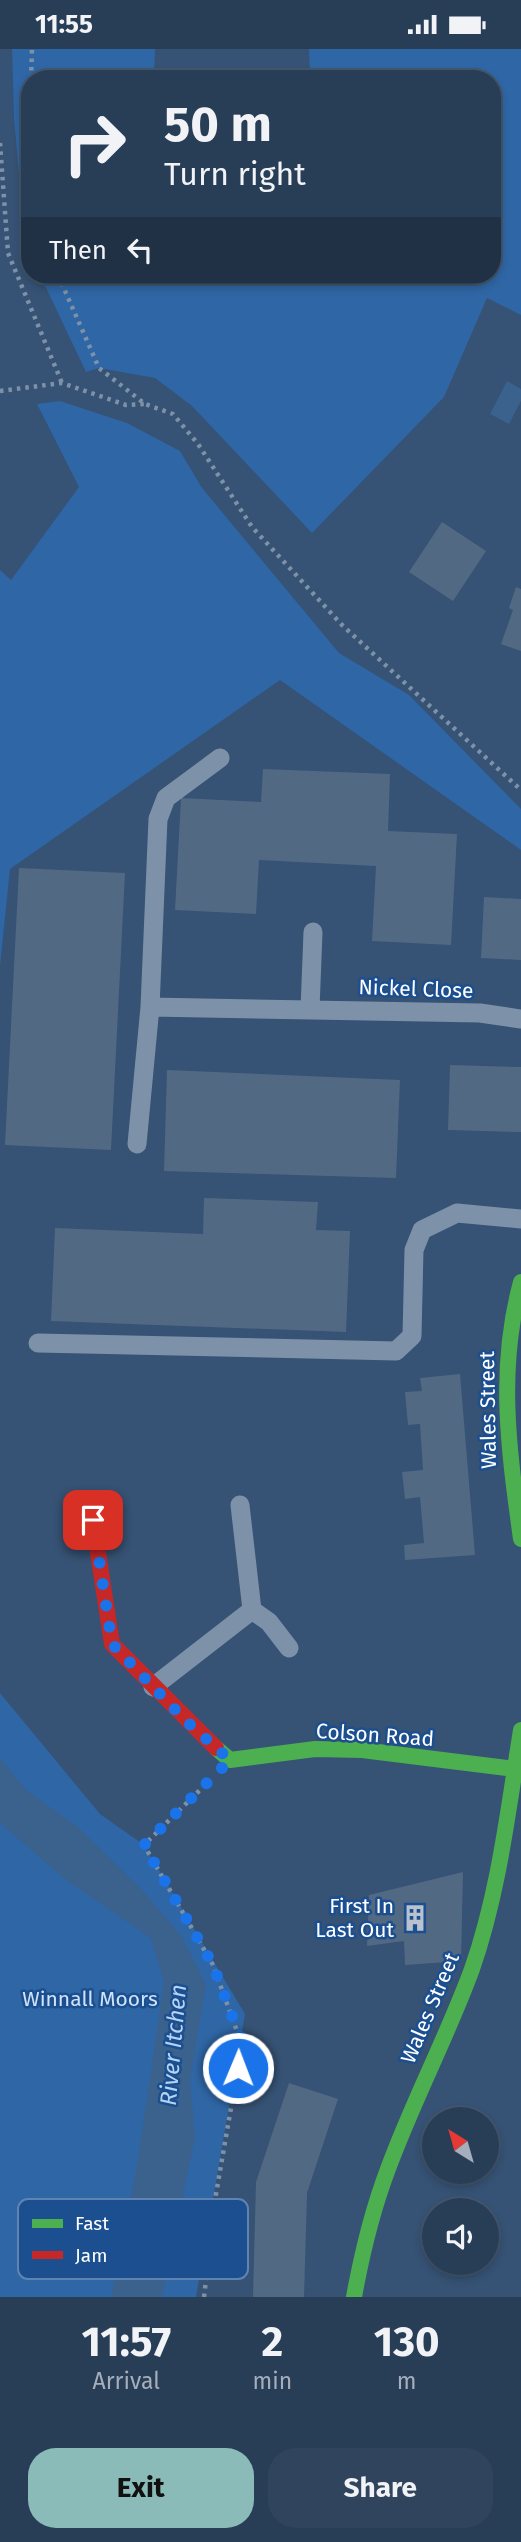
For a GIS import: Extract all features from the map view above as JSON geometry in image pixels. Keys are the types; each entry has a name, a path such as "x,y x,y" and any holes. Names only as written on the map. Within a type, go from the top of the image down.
{"street":[{"name":"Wales Street","path":"521,1282 508,1336 504,1384 509,1467 521,1539"},
{"path":"93,1520 112,1644 153,1688 230,1760"},
{"name":"Wales Street","path":"354,2297 369,2222 384,2174 478,1949 490,1910 521,1730"},
{"name":"Colson Road","path":"230,1760 315,1749 362,1751 514,1769"}],"lane":[{"path":"137,1144 150,1007 158,819 166,799 220,758"},
{"path":"310,1009 313,932"},
{"name":"Nickel Close","path":"150,1007 480,1013 521,1019"},
{"path":"38,1343 396,1351 412,1336 414,1250 422,1230 457,1213 521,1219"},
{"path":"240,1505 251,1610"},
{"path":"251,1610 269,1622 289,1649"},
{"path":"153,1688 251,1610"}],"path":[{"path":"31,70 32,49"},
{"path":"0,143 8,253 62,383"},
{"path":"62,284 99,368 145,404 173,414 198,444 252,527 342,625 521,790"},
{"path":"0,391 62,383 126,405 145,404"},
{"path":"215,2199 243,2045 213,1965 144,1845 230,1760"},
{"path":"204,2297 206,2279"}],"green space":[{"path":"12,49 155,49 154,70 21,70 21,198 14,117"},
{"path":"309,49 521,49 521,315 487,298 444,397 312,533 192,406 155,378 99,368 86,372 44,284 501,284 501,70 310,70"},
{"path":"60,401 127,423 180,451 202,488 339,653 409,695 521,809 521,850 280,680 10,869 0,966 0,570 11,580 79,487 37,404"},
{"name":"Winnall Moors","path":"0,1693 100,1814 144,1845 245,2014 213,2199 18,2199 18,2279 199,2279 196,2297 0,2297"}],"water":[{"path":"507,381 521,389 521,401 509,424 490,414"},
{"name":"River Itchen","path":"0,1758 27,1791 78,1827 143,1891 182,1937 206,1985 190,2080 195,2137 182,2199 130,2199 164,1982 151,1938 66,1880 0,1823"},
{"path":"115,2279 166,2279 162,2297 111,2297"}],"building":[{"path":"442,522 486,551 453,601 409,572"},
{"path":"516,587 521,589 521,651 501,644 513,610 509,608"},
{"path":"263,769 390,774 388,831 457,834 451,945 372,941 376,866 259,860 256,914 175,910 181,798 261,802"},
{"path":"19,868 125,873 111,1150 5,1145"},
{"path":"484,897 521,899 521,960 481,958"},
{"path":"450,1065 521,1067 521,1132 448,1130"},
{"path":"167,1070 400,1080 396,1178 164,1171"},
{"path":"204,1198 318,1202 316,1230 350,1231 346,1332 51,1321 55,1228 203,1234"},
{"path":"460,1374 475,1555 405,1560 404,1545 424,1543 420,1497 405,1499 402,1472 423,1470 420,1424 408,1425 405,1392 422,1391 420,1378"},
{"name":"First In Last Out","path":"463,1872 461,1961 405,1965 404,1941 367,1946 369,1895"},
{"path":"289,2083 338,2099 307,2193 304,2297 253,2297 256,2182"}],"traffic: fast":[{"path":"521,1282 509,1347 507,1379 509,1442 521,1539"},
{"path":"354,2297 360,2264 382,2185 462,1994 481,1940 502,1851 521,1730"},
{"path":"216,1748 230,1760 315,1749 362,1750 515,1769"}],"traffic: jam":[{"path":"93,1520 112,1644 216,1748"}],"place":[{"name":"First In Last Out","path":"415,1918"}],"route":[{"path":"93,1520 112,1644 186,1721 230,1760 144,1845 213,1965 243,2045 238,2068"}]}
